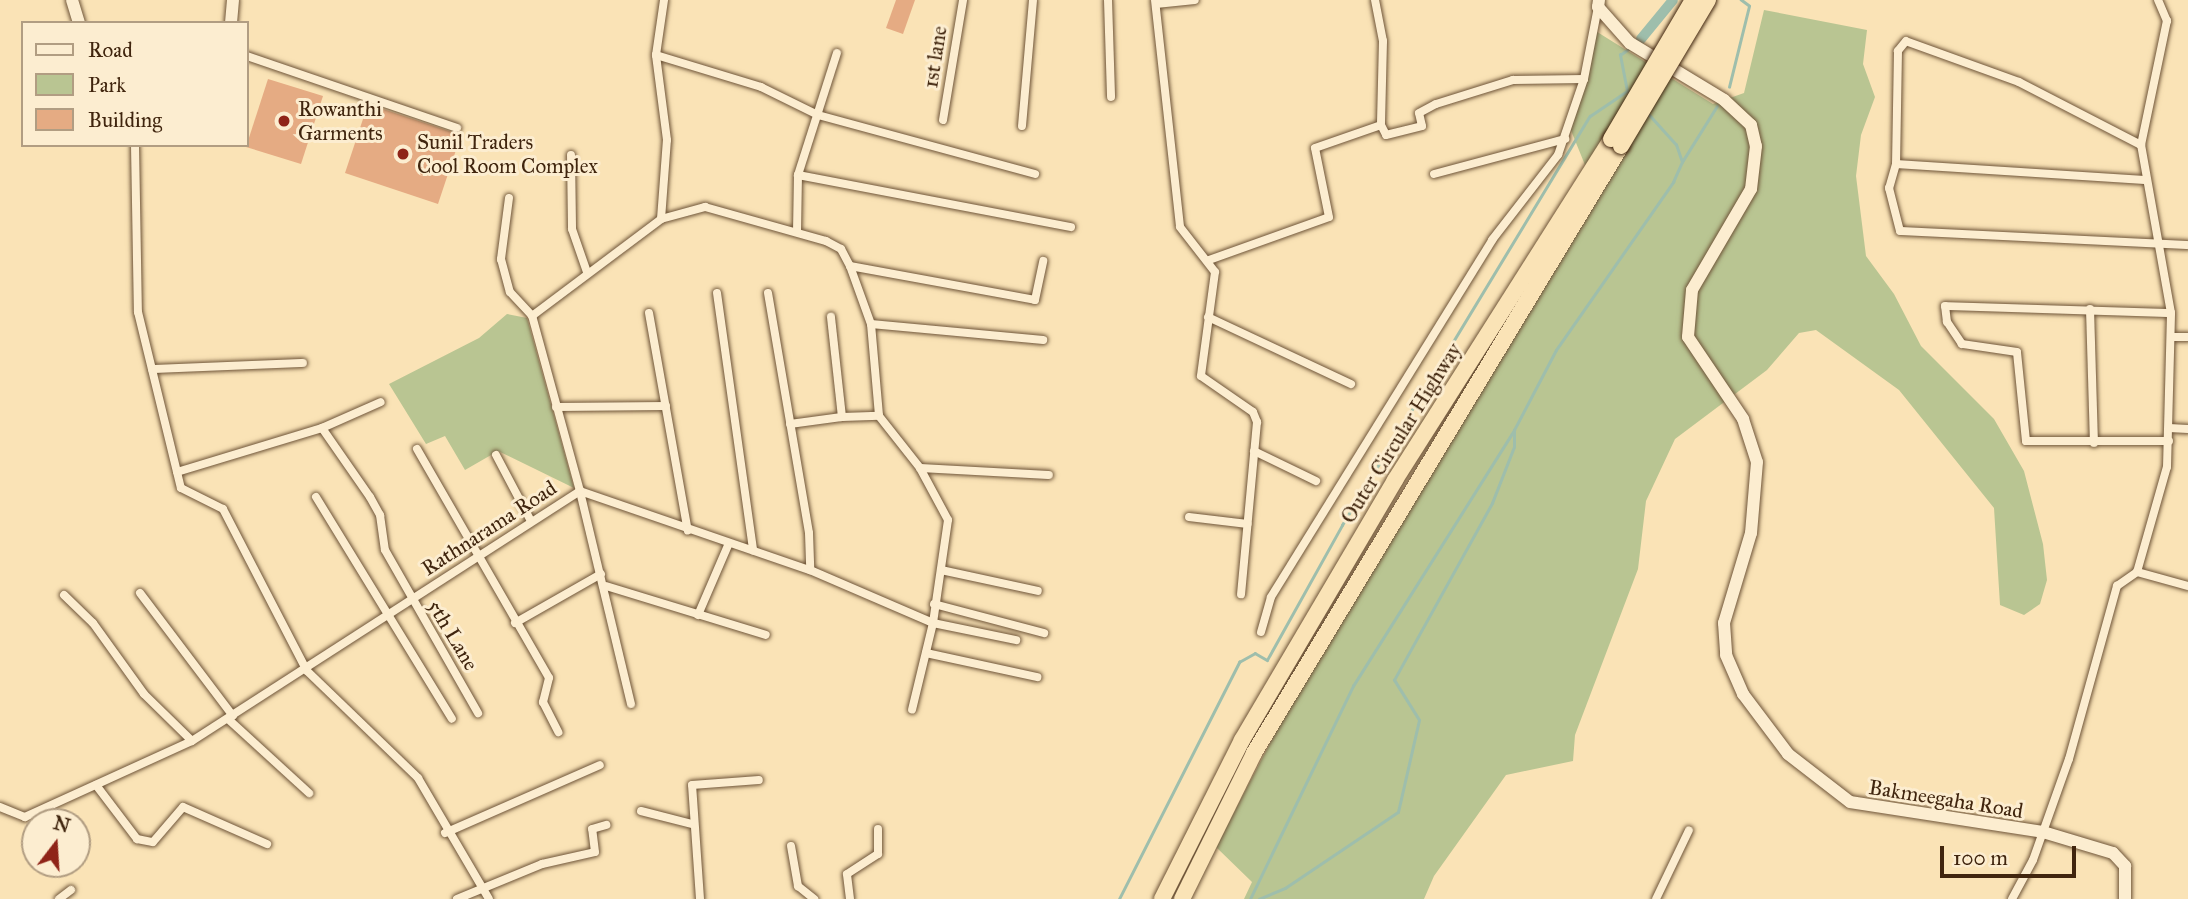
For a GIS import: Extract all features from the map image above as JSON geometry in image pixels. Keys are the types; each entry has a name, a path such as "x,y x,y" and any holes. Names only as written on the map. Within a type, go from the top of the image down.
{"highway":[{"name":"Outer Circular Highway","path":"1182,899 1254,753 1616,143 1693,0"},
{"name":"Outer Circular Highway","path":"1162,899 1242,740 1374,516 1708,0"}],"street":[{"path":"72,0 78,21"},
{"path":"231,21 233,0"},
{"path":"661,219 667,140 656,55 664,0"},
{"name":"1st lane","path":"943,121 962,0"},
{"path":"1022,126 1033,0"},
{"path":"1108,0 1111,97"},
{"path":"1195,0 1156,2 1180,227 1209,260 1215,272 1201,376 1253,412 1254,451 1241,594"},
{"path":"1375,0 1383,41 1381,125 1386,135 1398,136 1422,126 1419,113 1449,100 1513,80 1584,79"},
{"path":"2012,899 2043,832 2117,586 2137,572 2155,517 2169,441 2171,313 2162,246 2144,180 2141,145 2167,20 2158,0"},
{"path":"1261,632 1271,597 1422,352 1492,240 1565,139 1584,79 1599,4"},
{"name":"Bakmeegaha Road","path":"1599,4 1630,43 1724,100 1751,125 1756,146 1751,189 1692,290 1688,316 1688,337 1743,419 1757,462 1751,533 1724,623 1732,674 1788,754 1850,802 2043,832 2113,852 2125,866 2124,899"},
{"path":"2141,145 2019,82 1906,41 1898,51 1896,164 1889,188 1900,231 2162,246 2188,245"},
{"path":"797,232 798,176 838,53"},
{"path":"656,55 761,87 818,115 1035,174"},
{"path":"248,56 457,128"},
{"path":"1209,260 1329,217 1315,148 1381,125"},
{"path":"1434,174 1565,139"},
{"path":"135,147 138,312 181,488 223,509 307,671 418,778 445,833 489,899"},
{"path":"571,155 572,229 587,272"},
{"path":"1896,164 2144,180"},
{"path":"798,176 1071,227"},
{"path":"509,198 501,259 510,292 532,316 587,272 661,219 705,207 797,232 841,249 871,324 879,416 920,468 948,520 933,624 912,710"},
{"path":"850,266 1035,300 1043,261"},
{"path":"717,293 753,551"},
{"path":"768,293 790,424 810,570"},
{"path":"2169,441 2026,441 2017,352 1962,344 1947,322 1945,306 2171,313"},
{"path":"2090,309 2094,443"},
{"path":"649,313 688,531"},
{"name":"Rathnarama Road","path":"0,807 25,817 192,741 307,671 386,615 580,491 532,316"},
{"path":"831,317 842,417"},
{"path":"1208,317 1351,384"},
{"path":"871,324 1042,340"},
{"path":"2172,337 2188,337"},
{"path":"152,369 303,363"},
{"path":"177,472 322,428 381,402"},
{"path":"556,407 666,406"},
{"path":"790,424 842,417 879,416"},
{"name":"5th Lane","path":"322,428 380,515 385,550 478,713"},
{"path":"2169,428 2188,429"},
{"path":"417,449 475,557 549,678 543,702 558,732"},
{"path":"1254,451 1316,481"},
{"path":"496,455 531,522"},
{"path":"920,468 1049,475"},
{"path":"580,491 688,531 810,570 933,624 1016,640"},
{"path":"580,491 606,586 631,704"},
{"path":"316,497 452,719"},
{"path":"1189,517 1248,524"},
{"path":"698,615 729,543"},
{"path":"941,570 1038,591"},
{"path":"2137,572 2188,586"},
{"path":"515,623 601,574"},
{"path":"606,586 766,635"},
{"path":"140,593 231,718 309,793"},
{"path":"64,595 93,623 144,694 192,741"},
{"path":"934,604 1044,633"},
{"path":"926,653 1037,677"},
{"path":"445,833 600,765"},
{"path":"700,899 692,824 692,785 759,780"},
{"path":"96,785 137,839 153,842 183,807 267,844"},
{"path":"642,811 692,824"},
{"path":"457,899 480,887 542,864 595,852 592,829 606,825"},
{"path":"850,899 847,874 878,854 878,829"},
{"path":"1656,899 1689,830"},
{"path":"791,846 798,886 814,899"},
{"path":"60,899 71,890"}],"green space":[{"path":"1764,10 1867,30 1863,64 1875,97 1861,135 1856,176 1866,256 1894,294 1921,346 1994,419 2024,471 2043,544 2047,580 2040,604 2024,615 2000,605 1994,508 1899,390 1816,330 1799,333 1767,370 1675,439 1646,501 1638,569 1575,735 1573,761 1506,775 1434,876 1424,899 1244,899 1252,882 1216,847 1279,726 1598,197 1570,128 1594,30 1713,104 1744,93"},
{"path":"507,314 527,318 574,488 498,451 465,470 445,436 426,444 389,384 479,338"}],"building":[{"path":"896,0 915,0 903,34 886,28"},
{"name":"Rowanthi Garments","path":"268,79 323,96 301,164 246,147"},
{"name":"Sunil Traders Cool Room Complex","path":"368,104 461,135 438,204 345,173"}],"waterway":[{"path":"1641,39 1673,0"},
{"path":"1729,87 1749,6 1741,0"},
{"path":"1119,899 1239,662 1255,653 1267,660 1342,525 1590,116 1627,91 1620,55 1631,47"},
{"path":"1682,162 1717,106"},
{"path":"1250,899 1353,686 1514,430 1556,350 1673,182 1682,162 1676,145 1648,114"},
{"path":"1259,899 1285,888 1398,812 1419,720 1394,680 1492,503 1514,447 1514,430"}],"place":[{"name":"Rowanthi Garments","path":"284,121"},
{"name":"Sunil Traders Cool Room Complex","path":"403,154"}]}
